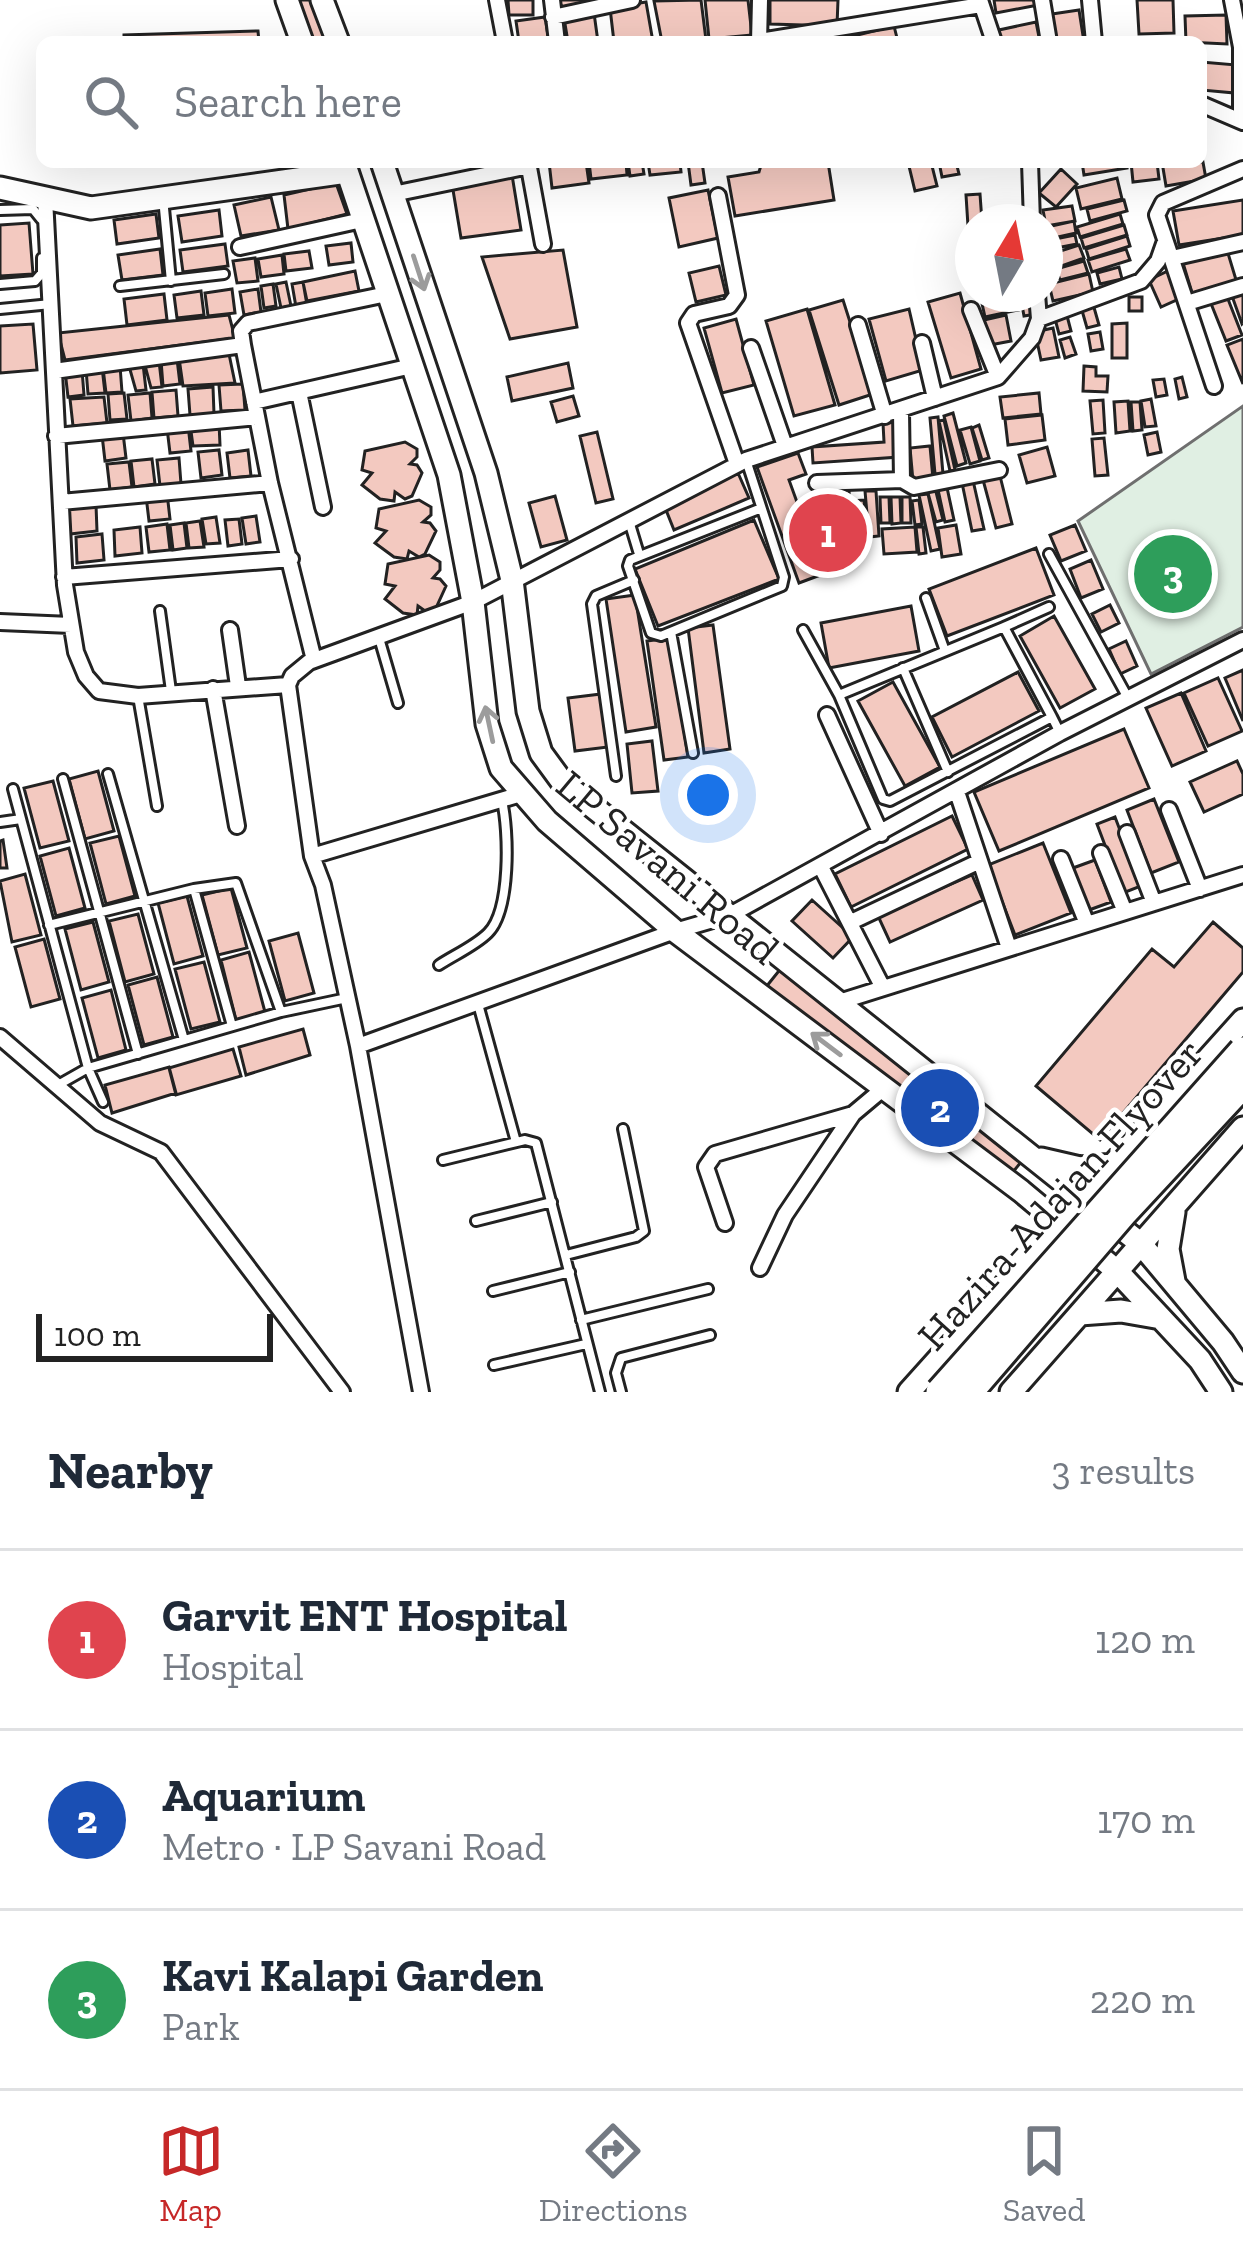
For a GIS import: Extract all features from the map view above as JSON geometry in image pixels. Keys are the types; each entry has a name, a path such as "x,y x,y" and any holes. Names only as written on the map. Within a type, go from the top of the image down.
{"highway":[{"name":"Hazira-Adajan Flyover","path":"940,1392 1243,1052"},
{"name":"Hazira-Adajan Flyover","path":"969,1392 1124,1212 1243,1084"}],"main road":[{"path":"287,0 300,36"},
{"path":"322,0 336,36"},
{"path":"0,188 91,208 339,168"},
{"name":"LP Savani Road","path":"345,168 449,475 473,602 487,724 511,797 675,931 1022,1191 1118,1270 1200,1360 1221,1392"},
{"name":"LP Savani Road","path":"384,168 486,472 512,580 528,711 542,753 563,783 1141,1244 1243,1372"},
{"path":"909,1392 1243,1021"},
{"path":"1011,1392 1243,1128"},
{"path":"1035,1157 1081,1168 1113,1165"},
{"path":"1022,1191 1035,1220 1037,1250"},
{"path":"1175,1205 1168,1249 1175,1285"},
{"path":"1080,1314 1118,1311 1162,1318"}],"street":[{"path":"497,0 504,36"},
{"path":"552,8 632,0"},
{"path":"759,36 760,0"},
{"path":"1042,0 1048,36"},
{"path":"1090,0 1093,36"},
{"path":"1207,106 1242,121 1242,47 1232,0"},
{"path":"792,36 981,2 992,36"},
{"path":"393,194 510,168"},
{"path":"529,168 544,244"},
{"path":"1030,168 1031,204"},
{"path":"1214,386 1157,215 1163,203 1243,169"},
{"path":"718,196 736,295 729,306 694,314 688,323 741,462"},
{"path":"45,198 64,577 76,652 86,676 99,691 138,695 288,686"},
{"path":"240,247 362,220"},
{"path":"1039,319 1141,281 1158,261 1165,241"},
{"path":"1172,258 1243,242"},
{"path":"1187,303 1243,286"},
{"path":"314,660 270,483 241,331 248,323 387,294"},
{"path":"971,312 998,377"},
{"path":"421,1392 358,1046 323,885 312,856 288,686 292,676 314,660 473,602 741,462 998,377 1032,338 1038,312"},
{"path":"858,325 893,414 902,480"},
{"path":"922,344 935,398"},
{"path":"54,370 243,345"},
{"path":"751,348 785,446"},
{"path":"56,436 256,410 299,392 412,366"},
{"path":"299,392 323,507"},
{"path":"817,483 902,480 914,487 999,470"},
{"path":"61,502 270,483"},
{"path":"64,577 291,560"},
{"path":"0,622 71,625"},
{"path":"230,630 238,686"},
{"path":"358,1046 730,915 1060,733 1243,640"},
{"path":"213,689 237,826"},
{"path":"827,715 881,834"},
{"path":"957,792 1009,948"},
{"path":"312,856 511,797"},
{"path":"1169,810 1200,889"},
{"path":"1126,833 1154,903"},
{"path":"1101,853 1125,912"},
{"path":"1061,859 1087,924"},
{"path":"851,922 980,861"},
{"path":"821,867 884,988"},
{"path":"839,1002 1243,875"},
{"path":"0,1036 108,1129 161,1152 342,1392"},
{"path":"760,1268 785,1215 853,1114 884,1088"},
{"path":"725,1223 706,1167 716,1154 853,1114"}],"lane":[{"path":"163,198 171,280"},
{"path":"0,210 37,211 42,273 35,281 0,284"},
{"path":"119,286 224,274"},
{"path":"0,309 51,304"},
{"path":"741,462 759,508 784,577 782,586 662,636 651,633 628,563 639,554 759,508"},
{"path":"628,519 639,554"},
{"path":"1049,554 1128,698"},
{"path":"616,776 592,604 596,596 634,580"},
{"path":"926,598 945,651"},
{"path":"839,695 1048,607"},
{"path":"160,611 170,691"},
{"path":"1004,626 1060,733"},
{"path":"802,630 839,695 883,799 900,797 1052,717"},
{"path":"670,632 693,753"},
{"path":"379,636 398,703"},
{"path":"903,668 948,772"},
{"path":"138,695 157,806"},
{"path":"108,774 184,1040"},
{"path":"63,779 138,1054"},
{"path":"13,789 88,1068 103,1102"},
{"path":"439,965 487,935 496,921 511,797"},
{"path":"0,822 21,819"},
{"path":"49,925 194,890 239,885 281,1012"},
{"path":"194,890 232,1026"},
{"path":"57,1086 88,1068 281,1012 348,998"},
{"path":"477,1002 516,1142"},
{"path":"566,1255 641,1236 644,1231 623,1129"},
{"path":"443,1160 516,1142 536,1143 600,1392"},
{"path":"476,1220 552,1202"},
{"path":"493,1291 570,1273"},
{"path":"581,1320 708,1289"},
{"path":"621,1392 616,1373 621,1358 710,1335"},
{"path":"494,1365 586,1344"}],"green space":[{"path":"1243,406 1243,627 1151,674 1078,521"}],"building":[{"path":"277,0 334,0 348,36 291,36"},
{"path":"508,0 533,0 533,15 509,15"},
{"path":"557,0 583,0 584,7 557,9"},
{"path":"701,0 706,36 661,36 654,1"},
{"path":"705,0 748,0 752,35 709,36"},
{"path":"770,0 838,0 837,26 770,24"},
{"path":"994,0 1037,0 1038,5 996,13"},
{"path":"1137,0 1173,0 1174,33 1139,34"},
{"path":"646,2 652,36 613,36 610,8"},
{"path":"1079,10 1083,36 1055,36 1052,14"},
{"path":"594,13 597,36 567,36 564,18"},
{"path":"1226,15 1227,44 1207,43 1207,36 1186,36 1185,16"},
{"path":"545,17 548,36 518,36 516,21"},
{"path":"1036,22 1039,36 1000,36 999,30"},
{"path":"894,26 896,36 853,36"},
{"path":"258,31 258,36 124,36"},
{"path":"1207,62 1237,65 1235,93 1207,91"},
{"path":"550,168 587,168 589,183 552,188"},
{"path":"590,168 626,168 627,175 591,179"},
{"path":"629,168 643,168 644,174 630,176"},
{"path":"649,168 681,168 681,172 650,175"},
{"path":"689,168 703,168 705,183 691,185"},
{"path":"760,168 829,168 834,200 735,216 728,177"},
{"path":"909,168 932,168 937,186 915,191"},
{"path":"940,168 958,168 959,174 942,177"},
{"path":"1083,168 1127,168 1084,175"},
{"path":"1132,168 1158,168 1159,179 1133,182"},
{"path":"1163,168 1204,168 1206,179 1166,186"},
{"path":"1061,169 1077,184 1059,204 1039,193"},
{"path":"512,175 521,230 461,238 452,184"},
{"path":"1117,178 1122,199 1081,209 1076,188"},
{"path":"336,183 347,214 288,229 284,195"},
{"path":"708,190 718,238 679,247 669,198"},
{"path":"980,194 981,204 967,204 966,195"},
{"path":"271,197 279,230 241,236 234,205"},
{"path":"1124,200 1127,211 1090,221 1087,209"},
{"path":"1243,200 1243,235 1179,245 1173,211"},
{"path":"1072,206 1075,221 1063,223 1063,207"},
{"path":"219,210 222,236 182,242 178,216"},
{"path":"156,214 159,238 117,244 114,220"},
{"path":"1120,214 1123,224 1080,237 1077,227"},
{"path":"1074,221 1076,233 1063,236 1063,223"},
{"path":"29,223 33,274 0,276 0,225"},
{"path":"1124,225 1127,235 1084,248 1081,238"},
{"path":"1075,235 1077,244 1063,247 1063,237"},
{"path":"1127,236 1130,246 1089,259 1086,249"},
{"path":"351,243 353,262 329,265 326,246"},
{"path":"225,244 228,266 183,272 180,250"},
{"path":"1079,245 1084,258 1063,266 1063,250"},
{"path":"160,249 163,275 122,280 118,255"},
{"path":"1126,249 1130,260 1092,272 1088,260"},
{"path":"563,250 577,327 510,339 482,257"},
{"path":"1227,250 1237,283 1193,296 1183,263"},
{"path":"309,251 312,268 286,271 284,254"},
{"path":"282,255 284,274 261,277 258,259"},
{"path":"255,258 258,281 237,283 233,261"},
{"path":"1084,261 1088,273 1063,279 1063,267"},
{"path":"719,266 726,295 696,302 689,273"},
{"path":"1119,267 1122,279 1100,284 1097,273"},
{"path":"1170,270 1183,297 1161,307 1149,280"},
{"path":"355,271 359,291 307,301 303,282"},
{"path":"1089,274 1093,292 1063,299 1063,280"},
{"path":"286,282 291,306 281,308 276,284"},
{"path":"303,282 307,305 296,307 292,284"},
{"path":"273,284 276,306 264,308 261,286"},
{"path":"232,289 235,313 208,316 205,293"},
{"path":"258,289 261,312 244,315 240,292"},
{"path":"201,291 204,315 177,318 174,295"},
{"path":"1243,292 1243,323 1242,324 1232,296"},
{"path":"164,294 167,320 127,325 124,299"},
{"path":"955,294 955,312 965,312 981,369 951,378 928,302"},
{"path":"1226,294 1242,335 1226,341 1210,301"},
{"path":"1129,297 1142,297 1142,311 1129,311"},
{"path":"843,300 873,394 839,405 809,310"},
{"path":"1093,304 1099,325 1087,328 1081,307"},
{"path":"807,309 835,405 794,416 766,321"},
{"path":"909,309 923,370 886,381 869,319"},
{"path":"1066,312 1071,331 1059,334 1054,315"},
{"path":"229,315 235,338 65,360 58,333"},
{"path":"1006,315 1011,341 990,345 984,320"},
{"path":"736,319 754,385 722,393 704,328"},
{"path":"1127,323 1127,358 1112,358 1112,324"},
{"path":"33,324 37,370 0,373 0,326"},
{"path":"1053,328 1059,357 1041,360 1035,332"},
{"path":"1100,332 1103,349 1091,351 1088,334"},
{"path":"1070,337 1076,354 1065,358 1060,340"},
{"path":"1243,339 1243,384 1227,345"},
{"path":"229,354 235,383 183,386 179,358"},
{"path":"177,359 180,384 163,386 161,360"},
{"path":"159,361 162,387 151,388 144,362"},
{"path":"568,363 573,388 512,401 507,377"},
{"path":"143,364 146,390 136,391 129,366"},
{"path":"120,366 122,392 106,393 103,368"},
{"path":"1084,366 1096,367 1096,376 1108,376 1107,392 1083,391"},
{"path":"102,367 105,393 88,394 86,369"},
{"path":"82,370 84,395 68,397 65,371"},
{"path":"1182,377 1187,397 1179,399 1175,379"},
{"path":"1164,379 1167,395 1156,397 1153,380"},
{"path":"243,384 245,410 221,411 219,385"},
{"path":"213,387 214,414 190,415 188,389"},
{"path":"176,390 178,416 154,418 152,392"},
{"path":"124,393 127,419 110,420 108,394"},
{"path":"150,393 152,418 131,421 128,395"},
{"path":"1039,393 1041,414 1003,418 1000,397"},
{"path":"573,396 579,416 557,422 551,402"},
{"path":"104,397 107,423 73,426 70,399"},
{"path":"1151,399 1156,426 1145,427 1141,401"},
{"path":"1103,400 1105,433 1093,434 1090,401"},
{"path":"1128,401 1130,431 1116,433 1114,402"},
{"path":"1131,402 1140,402 1142,430 1133,431"},
{"path":"953,413 966,463 957,466 944,416"},
{"path":"1042,415 1045,440 1008,445 1005,419"},
{"path":"938,417 943,474 935,474 930,418"},
{"path":"944,420 955,470 950,471 939,421"},
{"path":"896,421 899,457 813,463 812,447 884,442 883,423"},
{"path":"219,423 220,445 193,446 190,424"},
{"path":"188,425 191,451 170,453 167,428"},
{"path":"979,425 989,458 982,460 972,428"},
{"path":"971,427 980,461 970,464 960,430"},
{"path":"597,432 613,499 596,503 580,436"},
{"path":"1157,432 1161,452 1148,455 1144,435"},
{"path":"123,433 126,458 105,461 102,435"},
{"path":"1104,438 1108,475 1095,476 1092,439"},
{"path":"405,442 417,449 410,464 422,473 412,496 405,499 395,492 394,501 380,499 362,485 372,473 362,470 365,451"},
{"path":"930,446 933,479 913,481 910,448"},
{"path":"1047,447 1055,476 1027,483 1019,455"},
{"path":"219,450 222,475 201,478 198,452"},
{"path":"248,450 251,476 230,478 227,453"},
{"path":"798,453 806,474 789,480 823,574 799,583 757,467"},
{"path":"179,458 181,484 160,486 157,460"},
{"path":"152,459 155,484 134,487 131,461"},
{"path":"129,462 132,487 110,490 107,464"},
{"path":"999,472 1012,524 996,528 982,476"},
{"path":"738,473 749,498 674,530 664,505"},
{"path":"972,476 984,529 972,531 961,478"},
{"path":"946,483 954,520 945,522 937,485"},
{"path":"934,484 943,520 936,522 926,486"},
{"path":"839,488 849,488 850,530 840,531"},
{"path":"835,489 840,550 818,551 814,490"},
{"path":"865,491 876,491 879,536 869,537"},
{"path":"167,493 170,519 149,521 146,496"},
{"path":"928,494 940,549 931,551 919,495"},
{"path":"555,496 567,540 541,547 529,503"},
{"path":"880,497 889,497 890,523 881,523"},
{"path":"891,497 900,497 901,523 892,524"},
{"path":"902,497 910,497 911,523 902,523"},
{"path":"419,500 431,507 431,515 423,522 436,531 425,554 419,557 409,551 407,559 394,557 375,543 386,531 376,528 379,509"},
{"path":"864,500 868,548 855,549 851,501"},
{"path":"919,500 922,524 915,525 912,501"},
{"path":"96,505 97,531 70,534 69,509"},
{"path":"256,516 260,542 246,544 242,518"},
{"path":"216,517 220,543 206,544 202,519"},
{"path":"239,519 242,544 228,546 225,520"},
{"path":"754,520 779,579 658,626 635,569"},
{"path":"200,521 204,547 189,548 186,523"},
{"path":"184,523 187,548 173,550 170,525"},
{"path":"167,524 170,550 149,552 146,527"},
{"path":"956,525 961,554 942,557 938,528"},
{"path":"1075,525 1086,551 1061,561 1050,535"},
{"path":"140,527 142,553 115,556 114,530"},
{"path":"915,527 917,552 884,554 882,529"},
{"path":"916,527 923,527 926,553 919,554"},
{"path":"102,534 104,560 77,563 76,537"},
{"path":"1036,548 1054,595 947,636 929,589"},
{"path":"429,555 440,562 433,578 446,586 435,610 428,613 418,606 417,615 403,613 385,599 395,586 385,584 388,564"},
{"path":"1091,560 1103,589 1081,598 1070,569"},
{"path":"635,595 656,727 626,732 606,599"},
{"path":"1110,605 1119,623 1101,632 1092,614"},
{"path":"911,606 919,651 829,668 821,623"},
{"path":"1054,616 1095,689 1060,708 1020,636"},
{"path":"713,625 730,749 704,753 688,628"},
{"path":"670,638 688,757 664,760 647,641"},
{"path":"1126,641 1137,666 1120,674 1109,649"},
{"path":"1243,670 1243,721 1225,678"},
{"path":"1018,672 1039,711 952,757 932,717"},
{"path":"1218,678 1242,731 1208,746 1184,693"},
{"path":"893,682 940,767 905,786 858,701"},
{"path":"1181,693 1206,751 1172,766 1146,708"},
{"path":"601,694 608,747 575,751 568,698"},
{"path":"1124,729 1149,788 999,851 974,792"},
{"path":"652,741 658,791 632,793 627,744"},
{"path":"1237,761 1243,794 1204,812 1190,782"},
{"path":"98,771 114,831 85,839 69,779"},
{"path":"53,781 69,841 40,848 24,788"},
{"path":"1154,799 1179,862 1151,873 1127,810"},
{"path":"952,816 968,849 851,907 835,874"},
{"path":"1115,817 1141,886 1123,893 1097,824"},
{"path":"119,836 135,896 106,904 90,843"},
{"path":"3,840 7,868 0,868"},
{"path":"1043,843 1071,913 1015,935 988,865"},
{"path":"69,848 85,908 56,916 40,856"},
{"path":"1095,860 1111,902 1089,910 1073,868"},
{"path":"25,874 41,935 12,942 0,881"},
{"path":"972,875 983,900 890,942 878,916"},
{"path":"231,888 247,948 218,955 202,895"},
{"path":"187,896 203,956 174,964 158,903"},
{"path":"812,900 853,937 833,958 792,921"},
{"path":"138,914 154,974 125,982 109,921"},
{"path":"93,922 109,982 81,990 65,929"},
{"path":"1213,922 1243,948 1243,972 1100,1140 1036,1086 1152,949 1174,967"},
{"path":"298,933 314,993 285,1001 269,941"},
{"path":"44,939 60,999 31,1007 15,947"},
{"path":"249,952 265,1012 236,1020 221,960"},
{"path":"204,962 220,1022 191,1029 175,969"},
{"path":"786,962 1027,1155 1002,1185 762,992"},
{"path":"157,977 173,1037 144,1045 128,985"},
{"path":"111,990 126,1050 98,1058 82,998"},
{"path":"303,1029 310,1055 246,1075 239,1047"},
{"path":"233,1049 241,1076 176,1095 169,1068"},
{"path":"169,1067 176,1093 112,1113 105,1085"}],"place":[{"name":"Garvit ENT Hospital","path":"828,533"},
{"name":"Kavi Kalapi Garden","path":"1173,574"},
{"name":"Aquarium","path":"940,1108"}]}
